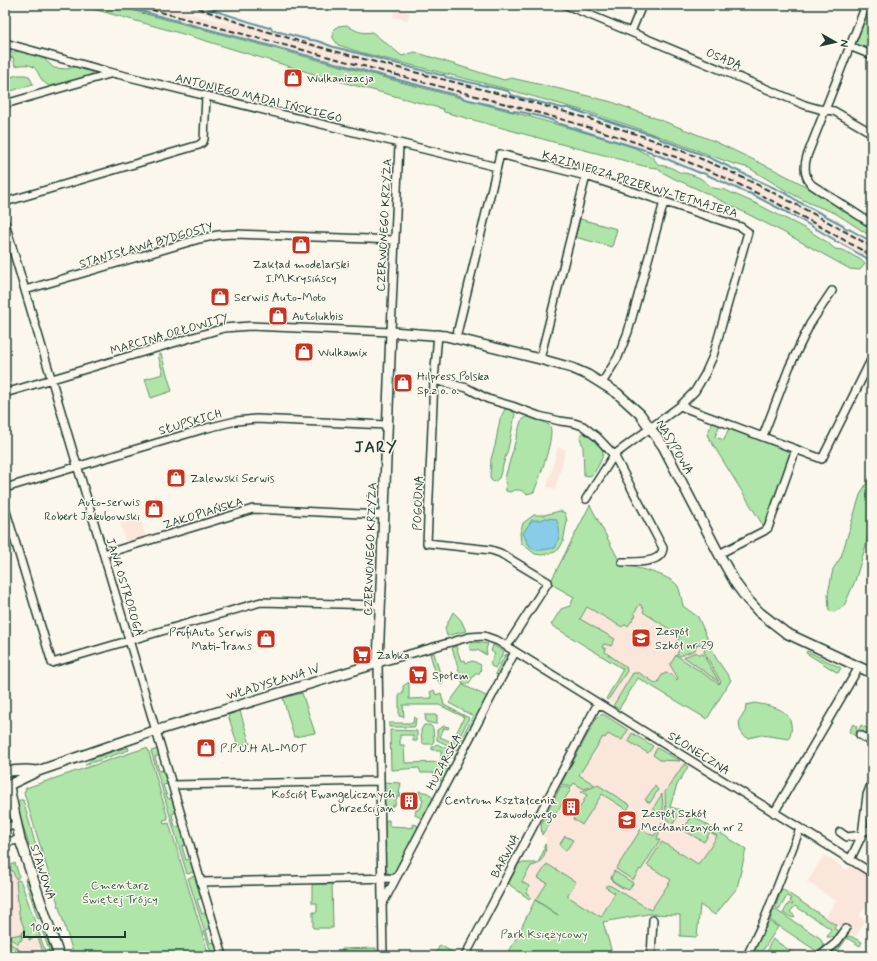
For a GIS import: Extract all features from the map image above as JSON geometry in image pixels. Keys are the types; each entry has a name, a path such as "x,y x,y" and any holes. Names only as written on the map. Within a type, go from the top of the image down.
{"street":[{"name":"OSADA","path":"566,5 805,105 834,112 872,133"},
{"path":"631,32 642,5"},
{"path":"866,5 806,158 805,169 806,176 818,189 872,224"},
{"name":"ANTONIEGO MADALIŃSKIEGO","path":"5,43 113,73 399,144"},
{"path":"849,46 872,55"},
{"name":"ANTONIEGO MADALIŃSKIEGO","path":"5,104 113,73"},
{"path":"5,202 201,144 204,139 206,96"},
{"path":"399,144 497,167 456,338"},
{"name":"CZERWONEGO KRZYŻA","path":"383,956 379,781 379,605 399,144"},
{"name":"KAZIMIERZA PRZERWY-TETMAJERA","path":"497,167 500,154 586,176 741,227 748,232 713,356 695,391 680,406"},
{"path":"540,359 586,176"},
{"path":"602,383 618,357 627,336 664,202"},
{"name":"JANA OSTROROGA","path":"5,224 223,956"},
{"name":"STANISŁAWA BYDGOSTY","path":"25,290 171,247 218,235 236,234 395,240"},
{"path":"763,436 789,368 810,324 832,291"},
{"name":"MARCINA ORŁOWITY","path":"5,393 224,328 250,326 391,332"},
{"name":"NASYPOWA","path":"391,332 438,334 456,338 572,368 602,383 628,402 651,428 663,446 736,584 759,612 786,633 872,673"},
{"name":"POGODNA","path":"438,334 434,380 427,544 491,550 500,553 548,582 507,646"},
{"path":"586,499 614,454 680,406 822,459 872,358"},
{"path":"434,380 467,388 488,399 539,416 583,426 597,437 614,454 663,548 660,555 646,562 622,562"},
{"name":"SŁUPSKICH","path":"5,488 207,428 241,420 256,419 387,425"},
{"path":"719,554 768,528 796,449"},
{"path":"5,508 52,663 265,601 379,605"},
{"name":"ZAKOPIAŃSKA","path":"104,554 253,509 383,515"},
{"name":"WŁADYSŁAWA IV","path":"8,787 38,771 156,730 470,637 478,636 489,638 507,646 515,652"},
{"name":"SŁONECZNA","path":"515,652 872,873"},
{"name":"HUZARSKA","path":"382,905 515,652"},
{"path":"774,813 859,667"},
{"name":"BARWNA","path":"465,956 598,703"},
{"path":"860,734 872,742"},
{"name":"WŁADYSŁAWA IV","path":"7,770 38,771"},
{"name":"STAWOWA","path":"7,770 11,777 8,787 20,840 59,956"},
{"path":"172,786 379,781"},
{"path":"850,860 862,832 867,795 872,782"},
{"name":"STAWOWA","path":"5,802 16,822"},
{"path":"5,826 16,822"},
{"path":"747,956 766,918 800,829"},
{"path":"840,832 847,837 862,832 872,831"},
{"path":"5,842 20,840"},
{"path":"201,882 396,878"},
{"path":"651,956 653,920"},
{"path":"820,956 836,943 846,929"}],"shaded area":[{"path":"124,5 157,5 242,27 180,5 194,5 253,25 554,108 654,139 690,152 759,183 856,235 872,244 872,260 793,215 703,171 614,138 565,123"},
{"path":"395,10 409,12 408,20 393,17"},
{"path":"558,447 566,450 555,489 547,487"},
{"path":"140,517 146,537 126,543 120,523"},
{"name":"Zespół Szkół nr 29","path":"586,573 660,574 678,585 683,606 698,617 716,658 731,680 724,690 667,695 638,678 620,708 606,699 623,669 551,625 561,609 570,606"},
{"name":"Zespół Szkół Mechanicznych nr 2","path":"603,714 688,767 677,785 670,807 685,811 746,849 737,888 715,915 690,899 658,915 648,914 576,929 509,882 519,863 538,863 546,848 544,844 547,839 543,837 574,787 563,781 597,717"},
{"path":"5,844 6,846 44,956 5,956"},
{"path":"824,855 847,870 850,866 872,878 872,897 859,916 866,920 855,937 825,918 836,901 807,882"}],"green space":[{"path":"79,5 112,5 524,115 635,148 652,157 659,165 670,167 681,173 700,178 713,188 725,190 755,203 806,229 827,242 835,249 843,250 861,260 865,264 860,270 850,269 783,232 673,178 660,171 658,168 637,165 444,112 443,109 327,78 190,36"},
{"path":"870,5 872,5 872,50 856,44"},
{"path":"347,25 359,32 372,32 402,56 415,52 504,80 511,78 612,102 714,141 802,184 872,228 872,237 835,213 809,203 749,168 588,112 503,88 363,53 338,45 333,38 333,31 338,26"},
{"path":"5,47 10,49 12,53 22,50 42,57 54,68 67,69 77,66 92,70 92,75 54,87 53,85 49,86 44,82 34,67 30,65 15,66 13,57 5,59"},
{"path":"17,75 29,76 33,84 5,93 5,79"},
{"path":"580,219 617,229 612,247 575,237"},
{"path":"161,354 172,391 151,398 145,379 163,374 158,355"},
{"path":"509,408 515,415 508,449 499,478 494,482 490,477 491,459 500,419 505,409"},
{"path":"529,415 548,424 551,429 551,437 546,457 534,492 527,494 518,490 510,492 506,491 505,478 521,421"},
{"path":"713,421 720,424 715,437 724,440 728,430 731,428 789,450 791,454 764,527 707,435"},
{"path":"582,433 588,435 596,441 603,451 600,463 594,473 590,476 584,475 583,447 580,437"},
{"path":"872,473 872,509 866,545 855,581 844,606 834,612 829,611 828,594 833,569 841,557 860,495"},
{"name":"Zespół Szkół nr 29","path":"590,505 622,566 651,572 673,581 679,589 683,606 698,617 716,658 731,680 707,719 638,678 619,709 613,706 633,673 639,673 657,684 662,675 666,673 672,674 677,680 678,678 670,665 676,655 719,684 721,682 704,652 704,645 698,644 695,650 680,656 677,654 680,648 675,644 680,636 643,612 644,610 640,604 634,613 636,615 628,626 624,625 622,627 587,607 580,619 615,639 611,646 604,644 602,647 606,649 605,652 626,667 627,671 608,700 606,699 623,669 551,625 561,609 570,606 574,597 553,585 552,579"},
{"path":"560,511 565,513 567,521 563,542 559,549 555,552 542,555 535,554 521,543 520,533 523,523 534,515 544,515"},
{"path":"453,612 461,620 466,631 447,636 445,628"},
{"path":"475,642 488,644 486,649 487,655 477,650 471,650 469,644"},
{"path":"493,645 504,652 495,668 491,666 490,663 495,654 491,651"},
{"path":"456,646 461,661 465,660 466,663 473,661 481,665 479,674 475,674 469,683 463,685 488,697 459,750 455,750 473,716 449,703 463,684 452,648"},
{"path":"807,651 841,668 838,673 806,653"},
{"path":"696,652 698,654 703,654 719,682 684,657"},
{"path":"434,653 443,683 438,681 430,654"},
{"path":"508,654 499,674 496,675 496,672 505,655"},
{"path":"409,682 409,699 432,698 430,692 434,690 436,695 441,693 444,705 469,718 460,736 456,734 464,717 439,705 403,705 404,717 399,716 399,694 403,694 403,686"},
{"path":"302,693 315,733 294,737 283,698"},
{"path":"755,703 777,708 786,714 789,718 791,726 789,739 762,735 748,738 744,736 740,730 739,720 745,712 746,705"},
{"path":"240,711 250,744 238,746 228,715"},
{"path":"603,714 628,730 622,740 608,734 605,738 603,737 579,775 595,785 584,789 574,783 571,787 561,784 597,717"},
{"path":"425,715 437,715 437,723 426,722"},
{"path":"414,717 416,718 414,727 389,727 389,723 413,723"},
{"path":"853,724 857,727 856,730 858,731 861,725 868,729 865,735 857,737 849,732"},
{"path":"424,725 430,725 433,728 434,741 432,744 424,744 422,742 421,730"},
{"path":"444,726 449,727 448,729 444,728 440,737 452,742 454,737 457,739 453,746 437,740 437,730"},
{"path":"390,730 417,731 417,741 413,741 413,735 400,735 400,745 404,745 405,763 441,762 441,750 432,750 432,747 437,744 451,751 444,764 450,767 444,780 439,781 439,779 433,776 434,773 421,773 419,768 391,770"},
{"path":"632,733 653,746 648,753 628,741"},
{"path":"128,747 129,750 85,765 93,758"},
{"name":"Cmentarz Świętej Trójcy","path":"145,748 148,749 168,819 163,820 164,824 169,823 209,956 74,956 24,793 26,788"},
{"path":"657,748 680,761 660,760 653,755"},
{"path":"158,749 160,755 155,757 159,771 164,770 168,784 163,785 168,799 172,798 176,812 172,814 175,827 181,826 186,845 182,846 186,860 190,859 194,872 187,874 151,751"},
{"name":"Park Księżycowy","path":"684,764 688,767 677,785 670,807 685,811 746,849 737,888 715,915 700,905 697,937 680,936 680,915 648,914 603,922 613,956 507,956 535,900 558,915 536,900 547,883 538,878 547,864 576,882 567,896 601,917 615,893 605,887 607,885 651,910 671,880 647,865 662,842 698,864 717,836 710,832 704,842 683,830 690,819 680,813 673,824 666,819 665,792"},
{"path":"383,782 401,783 399,794 401,794 400,797 397,796 395,805 388,808 384,808"},
{"path":"598,785 630,805 627,810 602,794 582,825 573,819 587,795 581,792"},
{"path":"561,786 571,789 555,815 548,811"},
{"path":"655,786 658,790 650,803 645,800"},
{"path":"419,791 428,793 434,799 423,819 415,815 416,810 421,808 423,799 421,798 422,796 420,795"},
{"path":"662,794 664,819 654,811 655,805"},
{"path":"23,800 37,850 31,852 15,801"},
{"path":"5,807 12,819 6,824"},
{"path":"545,816 552,820 542,835 541,826"},
{"path":"389,820 389,826 411,828 414,827 412,824 417,825 418,829 393,875 388,874 385,867 384,823"},
{"path":"662,823 657,839 660,840 633,880 616,869 641,829 654,836"},
{"path":"565,836 573,840 566,851 560,844"},
{"path":"545,844 546,848 544,855 538,863"},
{"path":"15,863 19,876 16,879 12,870 8,871 7,867"},
{"path":"519,863 538,863 531,866 522,882 529,886 526,893 531,897 529,899 510,885 509,882"},
{"path":"614,871 633,883 629,890 612,881 611,878"},
{"path":"195,876 202,898 197,900 202,914 206,912 211,928 206,930 210,943 215,942 219,956 212,956 188,878"},
{"path":"27,878 41,918 38,919 25,879"},
{"path":"19,880 47,956 44,956 38,937 29,940 28,936 22,937 21,933 25,931 19,914 16,881"},
{"path":"312,884 332,884 333,928 313,928 313,912 317,912 317,903 312,903"},
{"path":"782,889 836,925 834,929 837,930 838,934 836,937 827,937 831,929 795,906 790,912 795,916 793,918 783,913 789,903 792,905 793,904 790,901 791,898 787,896 779,910 775,907"},
{"path":"774,909 820,938 824,946 818,952 770,920"},
{"path":"769,921 778,927 761,953 755,948"},
{"path":"42,930 45,930 55,956 51,956"},
{"path":"20,934 22,940 19,941 18,944 7,937"},
{"path":"850,936 862,942 860,946 847,938 837,952 843,956 831,956 841,940"},
{"path":"773,939 798,956 767,956 763,954 765,951 767,952"},
{"path":"5,940 20,950 6,953"},
{"path":"440,945 459,956 434,956"},
{"path":"376,948 376,956 373,956 373,953 347,954 346,956 342,956 342,949"}],"water":[{"path":"546,518 556,519 559,530 558,541 555,548 535,550 529,545 523,533 532,520 541,520"}],"waterway":[{"path":"119,5 459,96 461,98 508,109 510,111 543,117 559,124 651,152 749,193 790,214 791,216 794,216 835,240 835,242 838,242 872,261"},
{"path":"200,5 269,28 271,27 272,30 310,40 316,40 334,47 444,75 446,77 508,91 511,95 562,108 568,108 658,137 706,156 787,194 872,242"}],"railway":[{"path":"134,5 530,111 622,138 683,160 732,181 803,217 872,256"},
{"path":"190,5 246,25 302,42 530,102 642,136 731,172 788,200 872,247"}],"place":[{"name":"Wulkanizacja","path":"293,78"},
{"name":"Zakład modelarski I.M.Krysińscy","path":"301,245"},
{"name":"Serwis Auto-Moto","path":"220,297"},
{"name":"Autolukbis","path":"278,316"},
{"name":"Wulkamix","path":"304,352"},
{"name":"Hilpress Polska Sp.z o. o.","path":"403,383"},
{"name":"Zalewski Serwis","path":"176,478"},
{"name":"Auto-serwis Robert Jakubowski","path":"154,509"},
{"name":"Zespół Szkół nr 29","path":"641,638"},
{"name":"ProfiAuto Serwis Mati-Trans","path":"266,639"},
{"name":"Żabka","path":"362,655"},
{"name":"Społem","path":"418,675"},
{"name":"P.P.U.H AL-MOT","path":"206,748"},
{"name":"Kościół Ewangelicznych Chrześcijan","path":"409,801"},
{"name":"Centrum Kształcenia Zawodowego","path":"571,807"},
{"name":"Zespół Szkół Mechanicznych nr 2","path":"627,820"}],"district":[{"name":"JARY","path":"376,446"}]}
